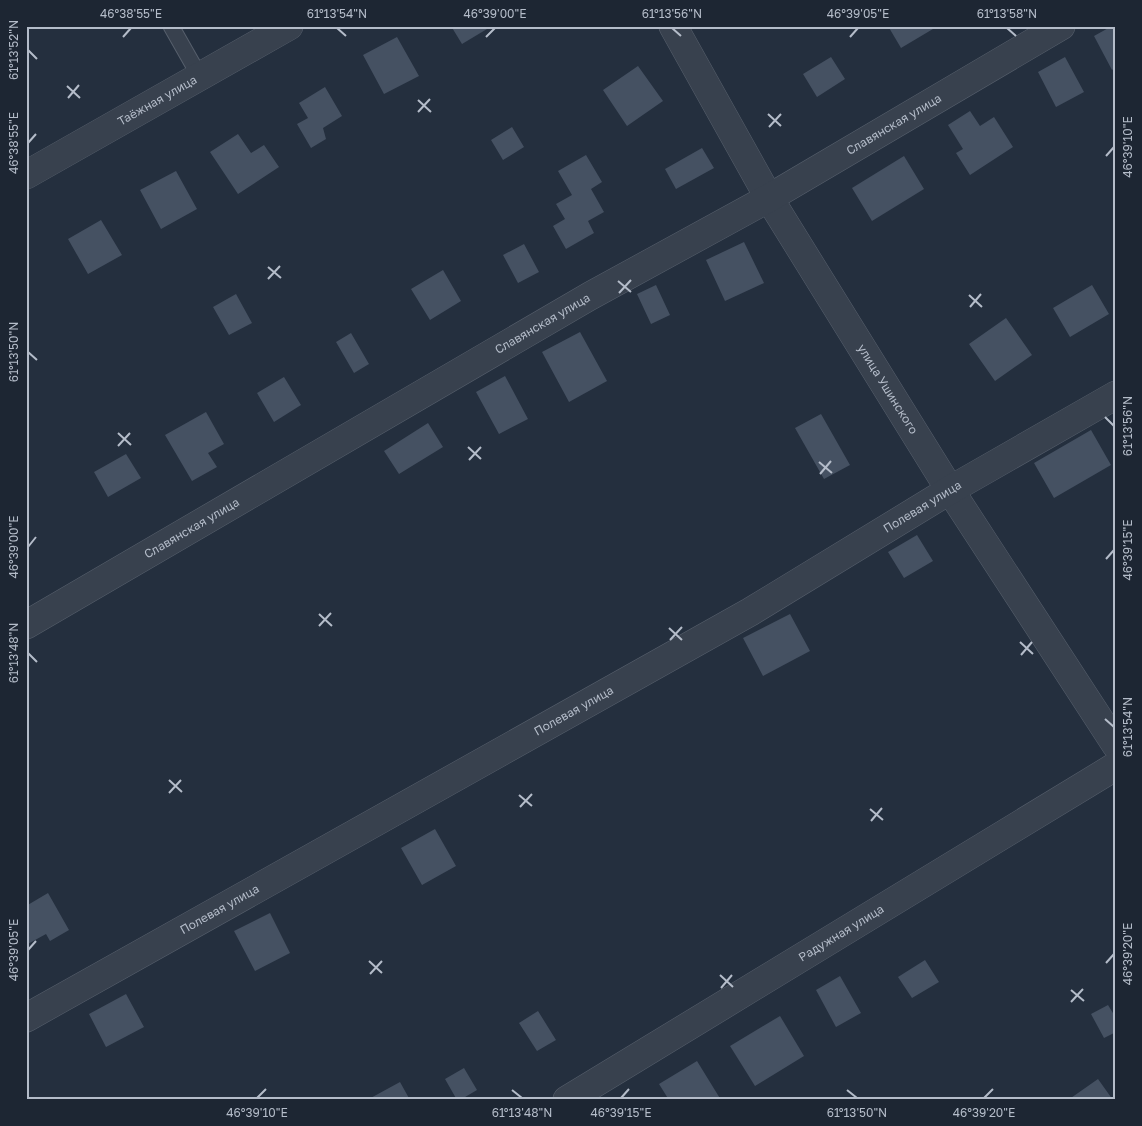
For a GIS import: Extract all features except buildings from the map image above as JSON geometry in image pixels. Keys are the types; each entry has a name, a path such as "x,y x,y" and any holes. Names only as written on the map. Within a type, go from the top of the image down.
{"street":[{"name":"Таёжная улица","path":"26,175 289,26"},
{"name":"улица Ушинского","path":"673,26 769,198 950,490 1116,745"},
{"name":"Славянская улица","path":"26,625 590,296 769,198 1060,26"},
{"name":"Полевая улица","path":"26,1018 750,612 950,490 1116,395"},
{"name":"Радужная улица","path":"568,1100 1116,766"}],"lane":[{"path":"171,26 200,77"}]}
